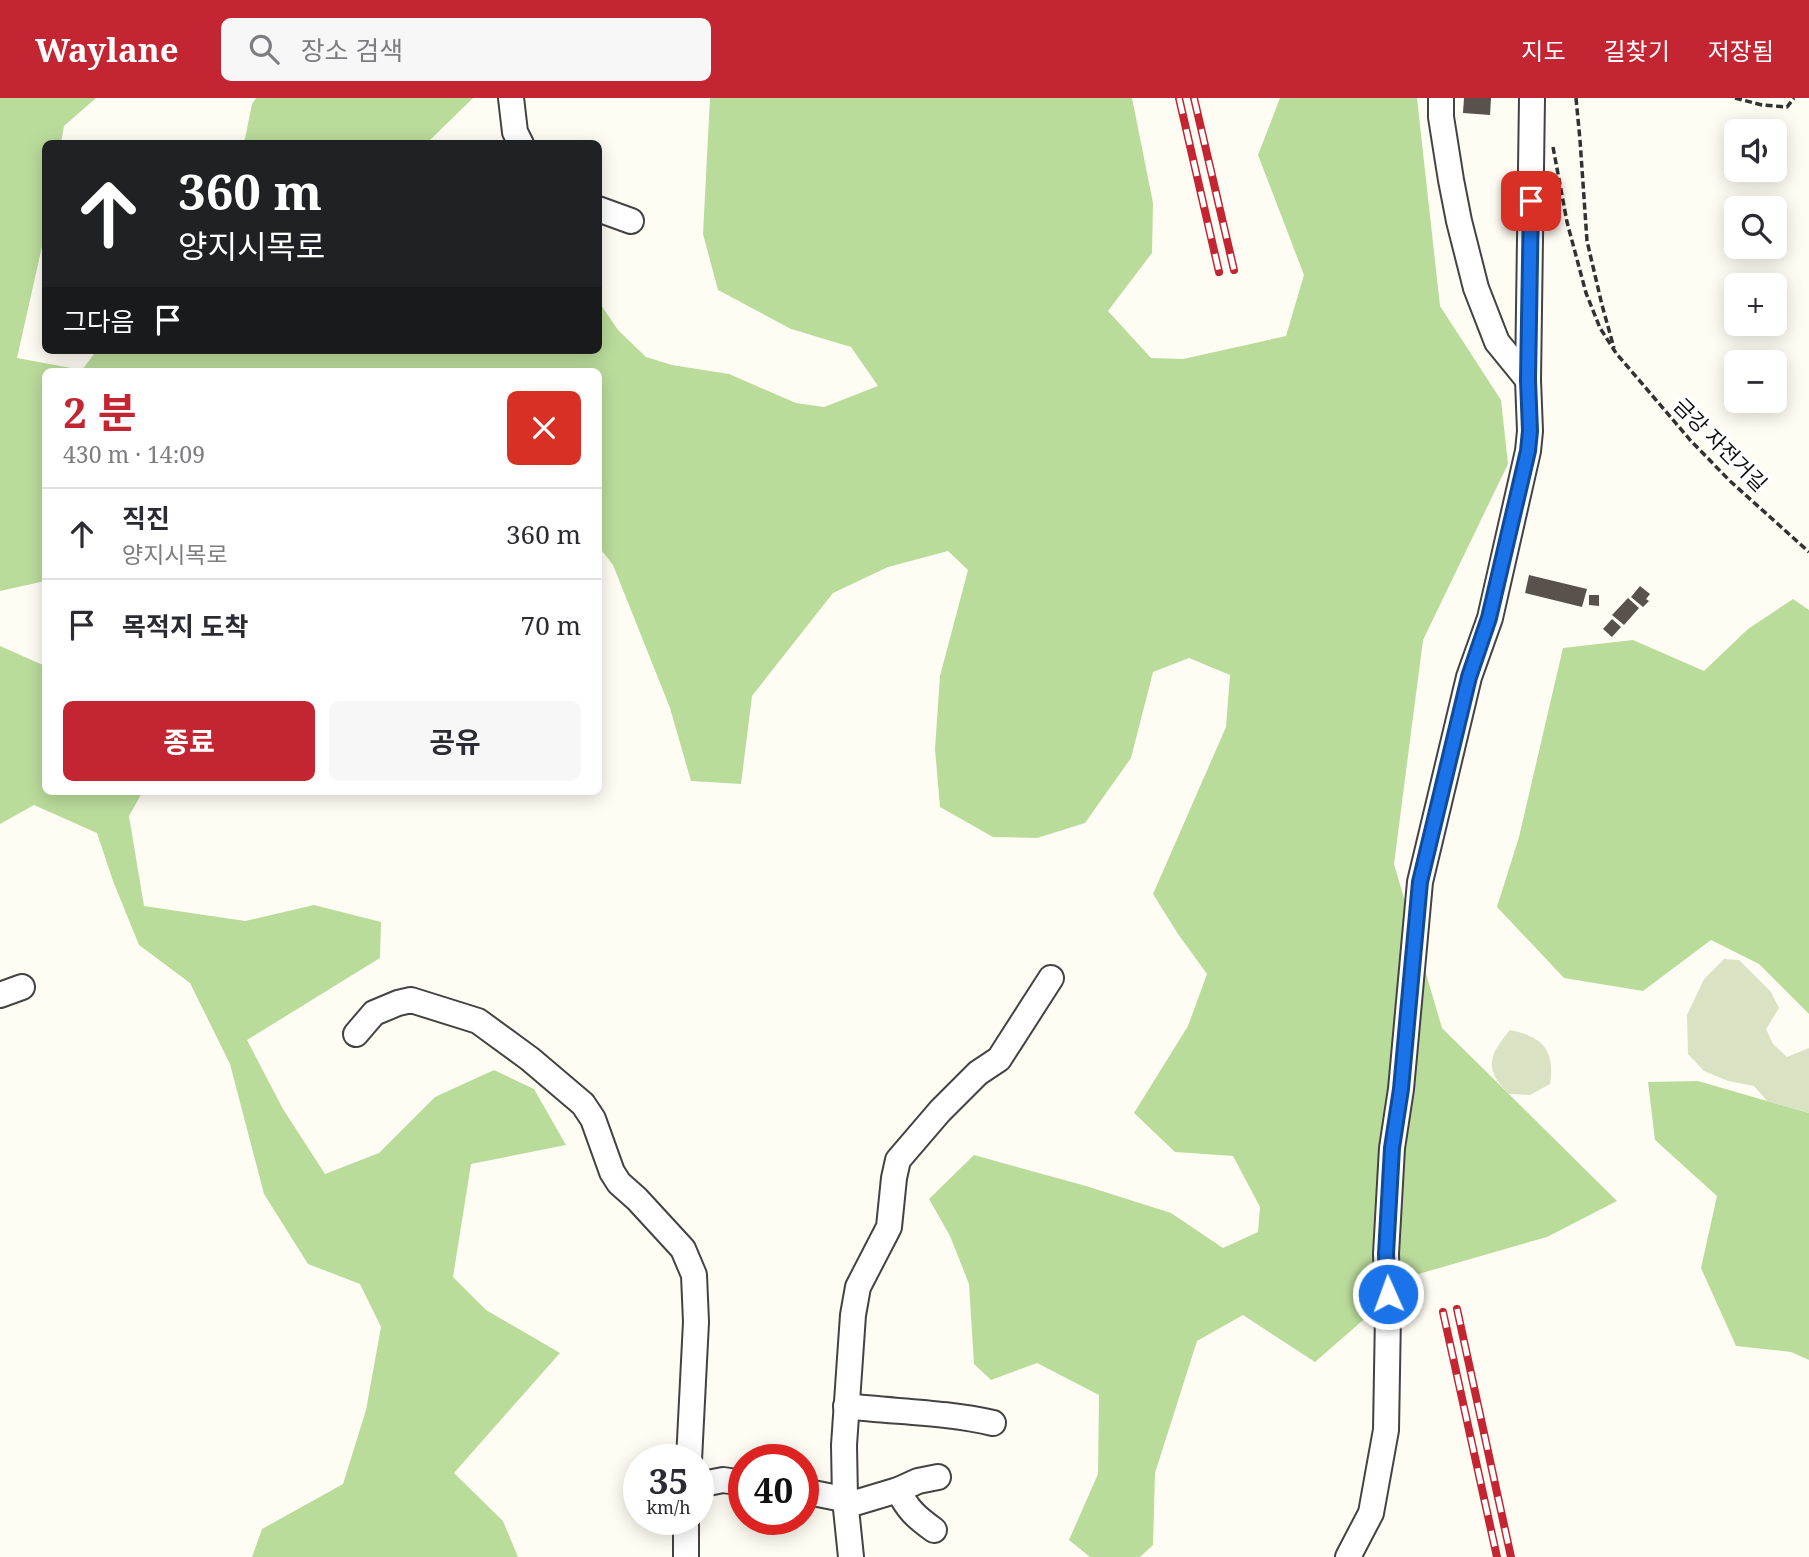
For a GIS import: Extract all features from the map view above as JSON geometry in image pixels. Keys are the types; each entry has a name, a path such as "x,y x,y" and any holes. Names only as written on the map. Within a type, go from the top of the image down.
{"street":[{"path":"511,98 515,132 519,140"},
{"path":"1441,98 1441,117 1454,194 1476,288 1497,342 1528,380"},
{"path":"1348,1557 1371,1513 1386,1430 1386,1254 1392,1148 1401,1089 1420,882 1469,677 1489,618 1528,451 1532,98"},
{"path":"602,211 631,222"},
{"path":"851,1557 845,1499 846,1406 853,1315 858,1287 889,1227 898,1160 940,1111 978,1073 999,1059 1051,978"},
{"path":"356,1034 374,1013 411,1000 478,1021 530,1059 583,1104 593,1119 612,1172 619,1183 683,1249 694,1275 696,1322 690,1444"},
{"path":"846,1406 891,1412 963,1416 993,1423"},
{"path":"819,1494 858,1502 918,1481 938,1477"},
{"path":"898,1490 915,1517 934,1530"},
{"path":"686,1535 687,1557"}],"path":[{"name":"금강 자전거길","path":"1576,98 1587,241 1616,353"},
{"path":"1735,98 1762,105 1787,107 1794,98"},
{"name":"금강 자전거길","path":"1552,142 1567,222 1586,293 1600,328 1616,353 1699,449 1730,481 1809,552"}],"green space":[{"path":"0,98 96,98 64,126 62,140 42,140 42,246 17,358 71,368 42,368 42,582 0,591"},
{"path":"256,98 473,98 430,140 245,140 252,104"},
{"path":"710,98 1132,98 1153,203 1152,253 1108,311 1151,358 1183,359 1286,336 1304,275 1258,155 1280,98 1417,98 1440,306 1501,400 1508,464 1423,640 1394,864 1442,1028 1617,1201 1547,1237 1415,1275 1315,1362 1243,1315 1197,1341 1155,1473 1153,1545 1140,1557 1090,1557 1069,1540 1098,1474 1099,1395 1037,1363 991,1380 974,1364 969,1284 950,1236 929,1199 974,1155 1171,1213 1223,1248 1258,1232 1260,1207 1233,1156 1175,1152 1134,1113 1188,1026 1207,974 1153,894 1226,727 1230,675 1189,658 1153,672 1131,758 1085,823 1037,838 993,837 940,807 935,749 940,676 968,570 948,551 888,567 833,593 752,696 741,784 691,781 670,708 613,565 602,551 602,368 84,368 94,354 602,354 602,306 618,330 646,357 672,365 729,374 796,403 824,407 878,386 851,347 791,329 718,290 703,234"},
{"path":"1793,599 1809,610 1809,1014 1759,964 1711,940 1643,991 1564,978 1497,907 1519,837 1563,648 1633,640 1704,671 1748,629"},
{"path":"0,646 42,665 42,795 141,795 129,816 144,906 245,921 314,905 381,922 380,958 247,1040 283,1109 325,1174 379,1153 435,1097 494,1070 534,1089 566,1145 471,1164 453,1277 486,1310 560,1353 454,1473 503,1521 518,1557 252,1557 262,1529 343,1484 366,1410 381,1327 360,1284 308,1264 264,1194 230,1064 190,983 139,945 97,833 34,805 0,824"},
{"path":"1724,959 1739,960 1771,992 1779,1008 1766,1029 1773,1044 1787,1057 1809,1048 1809,1113 1767,1101 1754,1086 1728,1081 1704,1071 1688,1054 1687,1015 1704,979"},
{"path":"1510,1030 1538,1041 1548,1054 1550,1084 1530,1095 1509,1094 1492,1069 1497,1047"},
{"path":"1698,1081 1809,1113 1809,1360 1791,1352 1736,1346 1701,1268 1717,1196 1655,1140 1648,1082"}],"building":[{"path":"1464,98 1491,98 1490,115 1463,113"},
{"path":"1529,575 1587,589 1582,607 1525,593"},
{"path":"1640,586 1650,594 1646,599 1649,601 1643,607 1631,597"},
{"path":"1589,595 1599,595 1599,606 1589,605"},
{"path":"1628,598 1639,608 1624,625 1612,615"},
{"path":"1612,619 1621,627 1612,637 1603,629"}],"railway":[{"path":"1179,98 1219,272"},
{"path":"1194,98 1234,270"},
{"path":"1457,1309 1511,1557"},
{"path":"1443,1312 1497,1557"}],"route":[{"path":"1388,1294 1386,1254 1392,1148 1401,1089 1420,882 1469,677 1489,618 1528,451 1531,201"}]}
